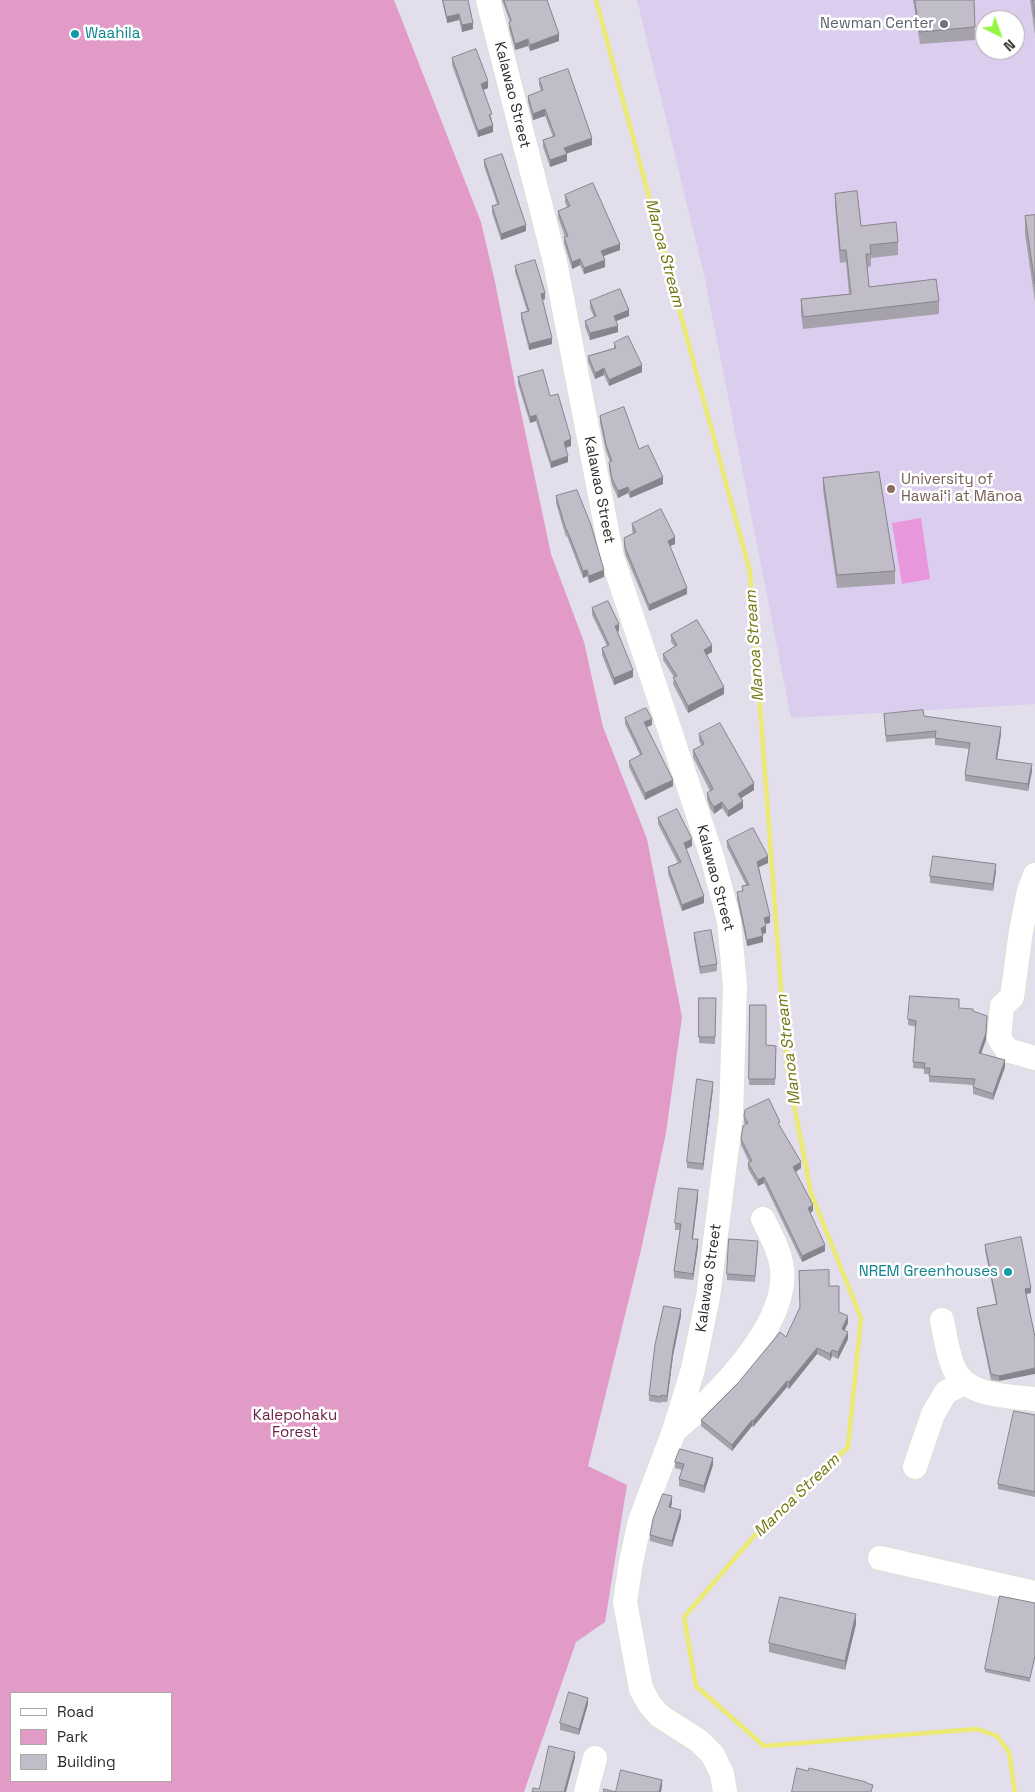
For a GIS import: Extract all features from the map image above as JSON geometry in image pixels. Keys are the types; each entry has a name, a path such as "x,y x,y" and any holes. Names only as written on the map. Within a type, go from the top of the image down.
{"street":[{"name":"Kalawao Street","path":"488,0 555,262 612,557 713,860 729,921 735,986 731,1115 708,1297 693,1369 674,1431 640,1521 625,1602 641,1689 650,1705 660,1716 699,1741 706,1748 720,1769 725,1792"},
{"path":"1035,875 1029,891 1021,931 1012,997 1002,1006 999,1038 1008,1050 1035,1058"},
{"path":"674,1431 731,1378 774,1316 781,1294 782,1271 778,1250 763,1219"},
{"path":"942,1320 953,1367 964,1384 982,1392 1035,1399"},
{"path":"693,1369 731,1378"},
{"path":"915,1466 933,1414 946,1392 964,1384"},
{"path":"880,1558 1035,1593"},
{"path":"586,1792 595,1758"}],"shaded area":[{"name":"University of Hawaiʻi at Mānoa","path":"637,0 1035,0 1035,704 791,718 704,274"},
{"path":"921,518 930,579 902,584 892,523"}],"green space":[{"name":"Kalepohaku Forest","path":"0,0 394,0 481,222 551,554 584,642 603,727 647,839 682,1017 666,1133 641,1250 588,1466 627,1485 605,1622 576,1642 524,1792 0,1792"}],"building":[{"path":"443,0 468,0 473,23 462,25 459,14 447,17"},
{"path":"504,0 547,0 559,34 530,45 528,39 515,44 509,22 511,21"},
{"name":"Newman Center","path":"915,0 974,0 975,27 920,32"},
{"path":"1033,0 1035,0 1035,17"},
{"path":"476,49 488,81 481,84 492,114 489,115 493,125 478,131 452,58"},
{"path":"568,69 592,138 564,148 567,154 550,160 543,140 555,136 545,109 533,114 528,96 543,90 539,79"},
{"path":"502,154 526,225 501,234 492,206 499,204 484,160"},
{"path":"593,183 620,244 601,251 605,260 584,268 580,259 572,262 564,237 568,236 558,211 570,206 565,195"},
{"path":"857,191 861,226 896,222 898,242 870,245 871,254 866,254 869,287 936,279 939,301 803,317 801,299 851,294 846,250 840,250 835,194"},
{"path":"1035,215 1035,284 1025,216"},
{"path":"535,260 545,293 541,294 552,338 529,344 521,313 529,311 515,266"},
{"path":"620,289 629,310 614,316 618,326 590,333 585,321 596,316 590,301"},
{"path":"628,336 642,365 609,380 604,368 595,373 588,356 616,348 614,343"},
{"path":"543,370 550,396 558,394 571,439 564,442 568,456 551,462 536,415 530,417 518,377"},
{"path":"624,407 639,449 648,445 663,477 630,492 628,487 618,491 612,479 609,462 612,461 606,445 600,416"},
{"path":"879,472 895,571 837,575 823,478"},
{"path":"577,490 591,525 604,570 589,576 587,570 583,571 566,530 556,496"},
{"path":"661,509 675,537 668,541 687,588 649,605 625,547 624,538 636,532 632,524"},
{"path":"608,601 619,624 615,626 633,670 614,678 602,648 609,645 592,608"},
{"path":"697,620 712,645 704,650 724,687 688,706 673,677 677,676 663,654 677,645 671,635"},
{"path":"646,708 652,719 644,722 673,780 645,793 629,761 642,754 625,718"},
{"path":"923,710 924,716 1001,727 996,759 1032,764 1028,784 965,775 970,743 935,738 936,731 886,736 884,714"},
{"path":"720,723 754,783 738,794 743,801 728,811 722,802 714,807 710,801 707,793 713,789 693,750 704,744 699,734"},
{"path":"677,809 692,839 684,843 704,896 682,905 668,867 681,862 658,818"},
{"path":"753,828 768,856 757,862 770,916 764,918 766,926 761,928 763,936 747,940 737,892 743,891 742,886 749,885 727,841"},
{"path":"933,856 996,864 993,884 930,876"},
{"path":"711,930 717,964 700,967 694,933"},
{"path":"910,996 959,999 959,1008 973,1009 973,1011 987,1016 986,1033 979,1053 1005,1060 993,1094 973,1087 975,1079 929,1076 930,1068 924,1068 925,1063 913,1062 916,1021 908,1019"},
{"path":"699,998 716,998 715,1037 699,1037"},
{"path":"750,1005 766,1005 766,1045 776,1046 775,1079 749,1079"},
{"path":"697,1079 713,1082 703,1164 687,1162"},
{"path":"769,1099 780,1122 778,1123 801,1162 793,1167 813,1205 808,1208 825,1245 802,1256 764,1177 758,1180 748,1163 752,1161 741,1139 743,1126 748,1123 744,1116 745,1110"},
{"path":"679,1188 698,1190 692,1239 698,1239 693,1274 674,1271 681,1224 675,1223"},
{"path":"1021,1237 1031,1288 1025,1289 1035,1337 1035,1368 999,1376 991,1374 977,1308 997,1304 985,1245"},
{"path":"729,1239 758,1241 755,1276 727,1274"},
{"path":"829,1270 829,1286 839,1286 839,1312 848,1316 842,1329 848,1332 838,1352 832,1350 830,1354 817,1348 732,1445 701,1420 738,1383 780,1332 786,1337 800,1307 799,1271"},
{"path":"664,1306 681,1309 673,1349 667,1396 661,1395 661,1397 649,1395 655,1345"},
{"path":"1014,1411 1035,1415 1035,1492 998,1484"},
{"path":"680,1449 713,1458 704,1486 679,1479 684,1464 675,1462"},
{"path":"663,1494 672,1496 669,1507 681,1510 672,1541 650,1535 653,1519"},
{"path":"1000,1596 1035,1603 1035,1656 1030,1678 985,1669"},
{"path":"780,1597 856,1614 845,1661 769,1643"},
{"path":"569,1692 588,1698 579,1729 560,1723"},
{"path":"549,1746 575,1752 564,1792 532,1792 533,1788 539,1789"},
{"path":"797,1768 808,1771 809,1768 873,1785 871,1792 792,1792"},
{"path":"621,1770 662,1780 659,1792 616,1792"},
{"path":"604,1789 616,1792 604,1792"}],"waterway":[{"name":"Manoa Stream","path":"596,0 750,572 787,1068 811,1193 861,1318 848,1447 754,1536 684,1617 696,1686 764,1746 977,1729 997,1736 1009,1752 1015,1792"}],"place":[{"name":"Newman Center","path":"944,24"},
{"name":"Waahila","path":"75,34"},
{"name":"University of Hawaiʻi at Mānoa","path":"891,489"},
{"name":"NREM Greenhouses","path":"1008,1272"}]}
